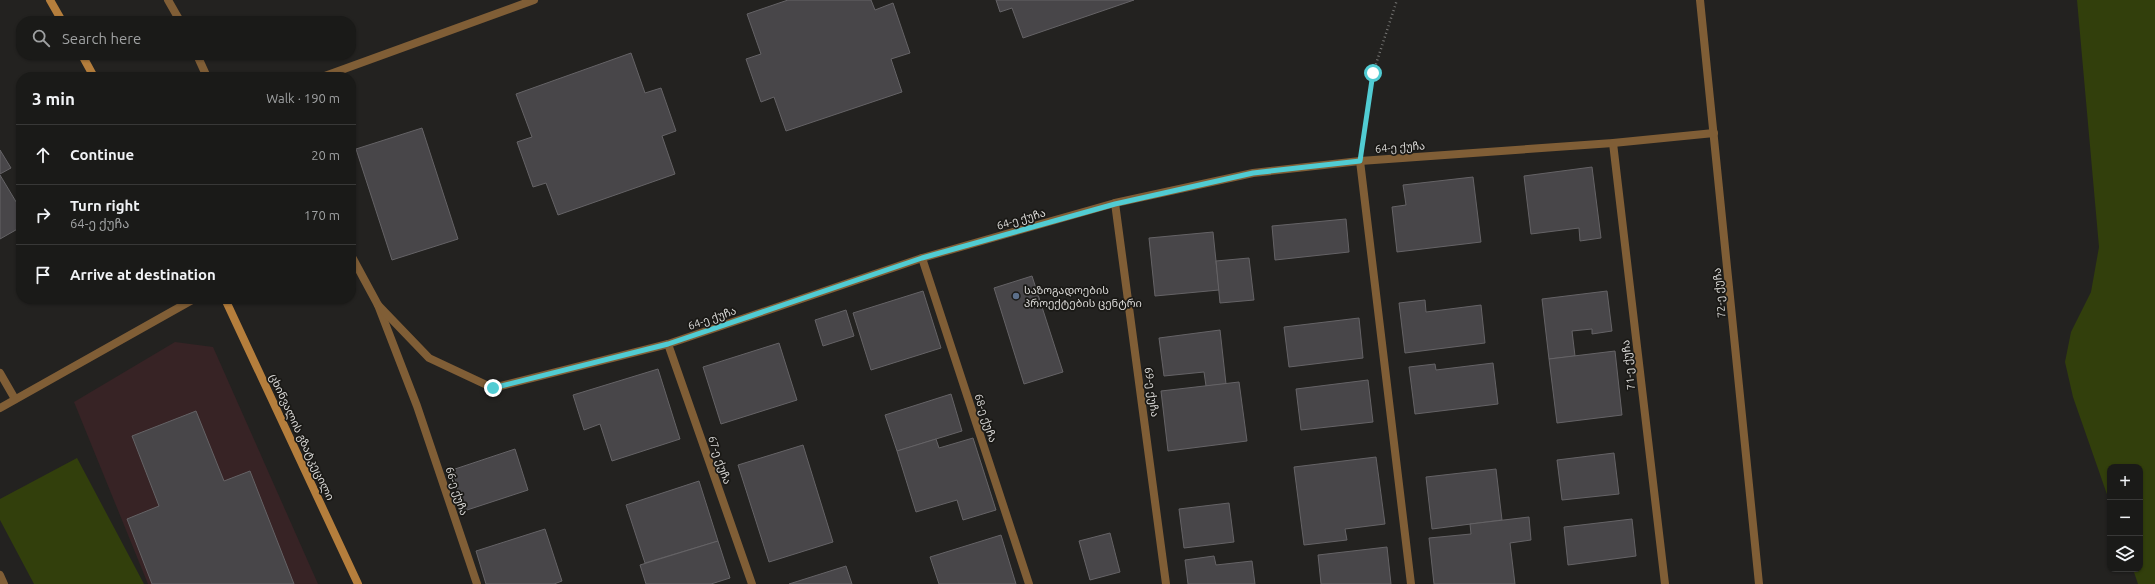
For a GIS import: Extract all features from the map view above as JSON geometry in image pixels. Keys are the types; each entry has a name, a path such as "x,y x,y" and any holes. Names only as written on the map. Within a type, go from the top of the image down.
{"main road":[{"path":"50,0 59,16"},
{"path":"85,60 91,72"},
{"name":"ცხინვალის გზატკეცილი","path":"227,304 358,584"}],"street":[{"path":"168,0 177,16"},
{"path":"336,72 534,0"},
{"name":"72-ე ქუჩა","path":"1700,0 1759,584"},
{"path":"199,60 205,72"},
{"name":"64-ე ქუჩა","path":"378,305 429,358 493,388 668,344 922,258 1115,204 1253,173 1360,161 1613,143 1714,132"},
{"name":"71-ე ქუჩა","path":"1613,143 1665,584"},
{"path":"1360,161 1411,584"},
{"name":"69-ე ქუჩა","path":"1115,204 1166,584"},
{"name":"68-ე ქუჩა","path":"922,258 1029,584"},
{"path":"356,264 378,305"},
{"path":"0,408 185,304"},
{"name":"66-ე ქუჩა","path":"378,305 417,406 477,584"},
{"name":"67-ე ქუჩა","path":"668,344 752,584"},
{"path":"0,373 15,399"},
{"path":"0,575 4,584"}],"path":[{"path":"1360,161 1373,73 1397,0"}],"shaded area":[{"path":"175,342 213,347 318,584 148,584 74,402"}],"green space":[{"path":"2077,0 2155,0 2155,584 2138,584 2134,572 2143,572 2143,464 2107,464 2107,494 2073,397 2065,362 2071,332 2091,292 2099,247"},
{"path":"77,458 144,584 34,584 0,520 0,499"}],"building":[{"path":"788,0 871,0 875,10 893,3 910,53 891,59 902,92 786,131 774,97 761,102 746,59 761,54 747,14"},
{"path":"996,0 1134,0 1023,38 1012,8 1000,12"},
{"path":"631,53 645,93 661,88 676,131 662,136 675,174 558,215 546,183 533,187 517,142 532,137 516,94"},
{"path":"422,128 458,239 392,260 356,149"},
{"path":"0,150 11,168 0,174"},
{"path":"1592,167 1601,238 1580,241 1579,228 1531,234 1524,176"},
{"path":"0,175 16,202 16,230 0,239"},
{"path":"1473,177 1481,242 1397,252 1392,207 1406,205 1403,185"},
{"path":"1346,219 1349,252 1275,260 1272,226"},
{"path":"1213,232 1219,290 1155,296 1149,238"},
{"path":"1249,258 1254,300 1220,303 1216,261"},
{"path":"1032,276 1063,372 1024,384 994,288"},
{"path":"923,291 941,348 871,370 853,313"},
{"path":"1607,291 1612,331 1592,334 1592,329 1572,331 1575,356 1549,359 1542,299"},
{"path":"1425,300 1426,312 1481,305 1485,343 1405,353 1399,303"},
{"path":"846,310 854,336 823,346 815,320"},
{"path":"1359,318 1363,358 1289,367 1284,327"},
{"path":"1220,330 1226,384 1206,386 1204,372 1164,376 1159,338"},
{"path":"779,343 797,400 721,424 703,367"},
{"path":"1615,351 1622,415 1557,423 1549,359"},
{"path":"1493,363 1498,404 1415,414 1409,367 1435,364 1436,370"},
{"path":"658,369 680,439 612,461 600,424 584,430 573,395"},
{"path":"1368,380 1373,422 1301,430 1296,389"},
{"path":"1239,382 1247,441 1168,451 1161,391"},
{"path":"951,394 962,431 897,451 885,415"},
{"path":"196,411 224,481 250,471 294,584 152,584 127,519 159,506 132,436"},
{"path":"973,438 996,510 963,520 957,500 916,512 897,451 936,439 939,448"},
{"path":"803,445 833,542 769,562 738,465"},
{"path":"515,449 528,490 464,511 452,470"},
{"path":"1614,453 1619,494 1562,500 1557,460"},
{"path":"1376,457 1385,524 1345,529 1347,540 1304,545 1294,467"},
{"path":"1496,469 1502,520 1432,529 1426,477"},
{"path":"699,481 718,541 645,563 626,505"},
{"path":"1229,503 1234,542 1184,548 1179,509"},
{"path":"1529,517 1531,540 1510,543 1515,584 1434,584 1429,538 1471,534 1470,524"},
{"path":"1632,519 1636,556 1568,565 1564,527"},
{"path":"545,529 562,581 554,584 486,584 476,551"},
{"path":"1110,533 1120,572 1090,580 1079,541"},
{"path":"1001,535 1016,584 939,584 930,557"},
{"path":"718,541 730,578 711,584 646,584 640,565"},
{"path":"1387,547 1391,584 1321,584 1318,555"},
{"path":"1214,556 1216,565 1252,561 1255,584 1188,584 1185,560"},
{"path":"846,566 852,584 789,584"}],"place":[{"name":"საზოგადოების პროექტების ცენტრი","path":"1016,296"}],"route":[{"path":"493,388 668,344 922,258 1115,204 1253,173 1360,161 1373,73"}]}
